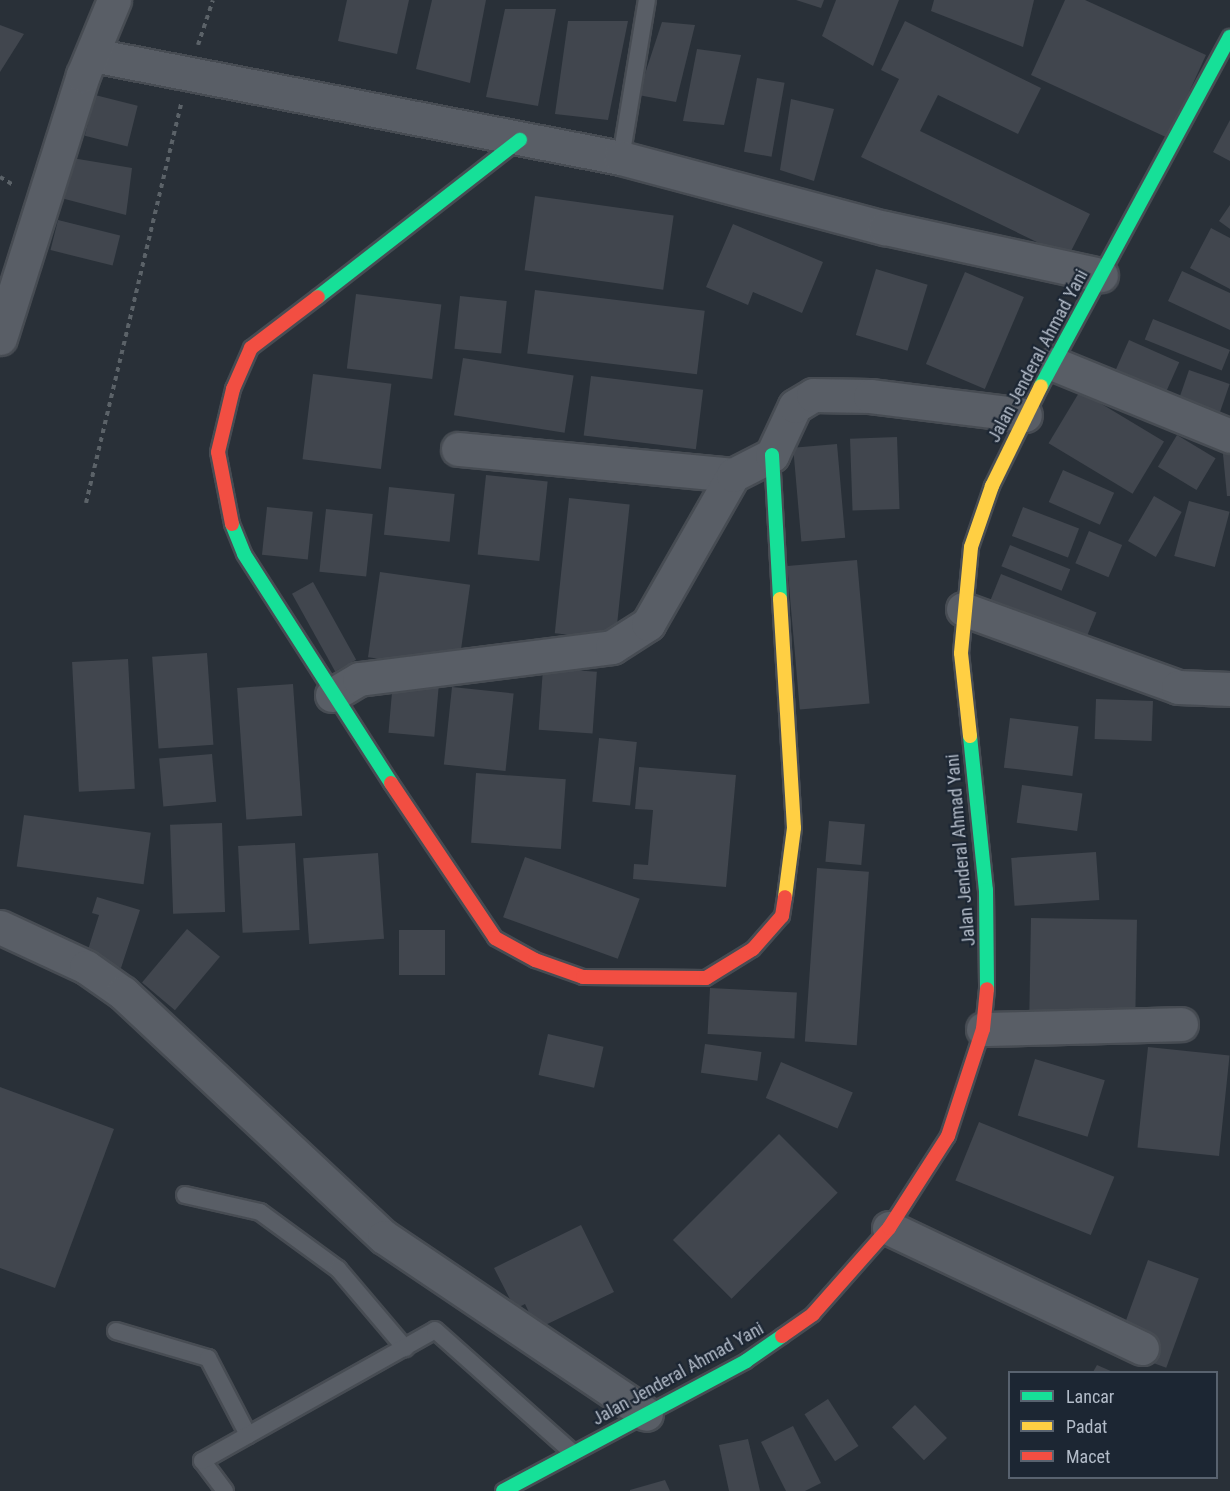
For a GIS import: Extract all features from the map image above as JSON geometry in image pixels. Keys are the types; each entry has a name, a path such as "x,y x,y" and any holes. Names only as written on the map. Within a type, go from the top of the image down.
{"main road":[{"name":"Jalan Jenderal Ahmad Yani","path":"503,1491 572,1452 746,1361 793,1330 830,1299 890,1228 948,1136 983,1029 988,980 986,890 963,688 963,609 971,548 980,516 1025,415 1230,37"},
{"path":"520,140 251,348 233,389 218,452 227,512 244,554 332,695 495,938 535,960 584,976 706,978 753,949 782,916 794,828 772,455"}],"street":[{"path":"0,338 45,189 114,0"},
{"path":"93,55 621,158 885,228 1101,275"},
{"path":"1054,364 1230,436"},
{"path":"458,449 733,474 772,455 795,406 813,395 870,396 1025,415"},
{"path":"332,695 359,679 612,647 648,624 733,474"},
{"path":"963,609 1178,687 1230,689"},
{"path":"0,927 86,967 123,993 384,1237 646,1414"},
{"path":"983,1029 1181,1024"},
{"path":"890,1228 1142,1348"}],"lane":[{"path":"621,158 647,0"},
{"path":"185,1195 260,1212 338,1269 405,1348"},
{"path":"225,1491 202,1461 435,1330 572,1452"},
{"path":"116,1331 208,1358 248,1435"}],"path":[{"path":"86,503 188,75 213,0"}],"building":[{"path":"347,0 409,0 397,54 338,41"},
{"path":"432,0 486,0 470,83 416,69"},
{"path":"796,0 824,0 821,8"},
{"path":"836,0 899,0 873,66 822,36"},
{"path":"934,0 1034,0 1023,47 931,11"},
{"path":"1065,0 1085,0 1206,55 1168,138 1031,75"},
{"path":"505,9 556,9 538,106 486,97"},
{"path":"568,21 628,21 608,120 555,114"},
{"path":"905,21 1041,88 1018,134 938,95 920,131 1090,214 1068,257 861,157 899,79 881,70"},
{"path":"662,22 695,25 676,102 638,95"},
{"path":"0,25 24,34 0,72"},
{"path":"697,49 741,55 724,125 683,121"},
{"path":"757,78 785,83 772,157 744,152"},
{"path":"95,95 138,106 128,146 85,136"},
{"path":"791,99 834,109 814,181 780,170"},
{"path":"1230,120 1230,161 1213,152"},
{"path":"72,158 132,168 126,215 61,198"},
{"path":"535,196 674,215 663,290 525,270"},
{"path":"1230,205 1230,229 1219,221"},
{"path":"58,220 120,235 113,266 51,250"},
{"path":"733,224 823,262 802,313 753,292 748,305 706,287"},
{"path":"1211,228 1230,238 1230,289 1190,268"},
{"path":"876,269 928,285 907,351 856,335"},
{"path":"1182,271 1230,293 1230,330 1168,301"},
{"path":"965,272 1024,297 985,389 926,364"},
{"path":"535,290 705,311 697,374 527,354"},
{"path":"356,294 441,304 432,379 347,368"},
{"path":"460,296 507,301 501,354 454,349"},
{"path":"1153,319 1230,350 1222,370 1145,339"},
{"path":"1129,340 1179,362 1160,405 1110,383"},
{"path":"463,358 574,376 565,433 454,415"},
{"path":"1189,370 1230,384 1215,426 1175,412"},
{"path":"313,374 391,384 381,469 303,459"},
{"path":"591,376 703,390 696,449 584,436"},
{"path":"1080,391 1164,441 1133,494 1049,443"},
{"path":"1177,435 1216,458 1197,490 1158,467"},
{"path":"897,437 900,509 853,511 850,439"},
{"path":"1230,443 1230,496 1227,496 1222,444"},
{"path":"837,444 845,538 801,541 793,448"},
{"path":"1063,470 1114,493 1100,525 1049,502"},
{"path":"486,475 548,481 539,561 478,555"},
{"path":"389,487 455,494 450,542 384,535"},
{"path":"1154,496 1182,512 1156,557 1128,541"},
{"path":"569,498 630,504 615,640 555,633"},
{"path":"1189,501 1230,512 1215,567 1174,556"},
{"path":"267,507 313,512 308,560 262,555"},
{"path":"1023,507 1079,529 1068,557 1012,536"},
{"path":"326,509 373,514 366,577 319,572"},
{"path":"1089,531 1122,545 1108,577 1075,563"},
{"path":"1010,545 1070,569 1062,591 1001,566"},
{"path":"857,560 870,703 800,710 787,566"},
{"path":"380,572 470,585 458,670 368,657"},
{"path":"1001,574 1096,613 1081,652 985,613"},
{"path":"313,582 356,660 335,671 292,594"},
{"path":"207,653 213,745 159,749 152,657"},
{"path":"128,659 135,789 79,792 72,662"},
{"path":"543,668 597,672 593,734 539,730"},
{"path":"393,681 439,685 434,737 388,733"},
{"path":"293,684 302,816 246,820 237,688"},
{"path":"452,687 514,693 506,771 444,765"},
{"path":"1096,699 1153,701 1152,741 1095,739"},
{"path":"1010,718 1078,726 1072,776 1004,768"},
{"path":"599,738 637,742 630,806 592,802"},
{"path":"212,754 216,802 163,806 159,759"},
{"path":"639,767 736,775 726,887 633,879 634,864 648,865 653,810 635,809"},
{"path":"476,773 566,779 561,849 471,843"},
{"path":"1022,785 1082,793 1077,831 1017,823"},
{"path":"24,815 151,833 144,884 17,866"},
{"path":"829,821 865,824 861,865 825,862"},
{"path":"222,823 225,912 173,914 170,825"},
{"path":"295,843 300,930 243,933 238,846"},
{"path":"1096,852 1099,900 1015,906 1011,858"},
{"path":"378,853 384,939 309,944 303,858"},
{"path":"525,857 640,899 618,959 503,917"},
{"path":"817,868 869,872 857,1045 805,1042"},
{"path":"97,897 140,910 121,968 86,956 99,915 92,913"},
{"path":"1031,918 1137,920 1135,1034 1029,1032"},
{"path":"187,929 220,957 175,1010 142,983"},
{"path":"399,930 445,930 445,975 399,975"},
{"path":"710,988 797,993 794,1038 708,1034"},
{"path":"548,1034 604,1047 594,1088 539,1075"},
{"path":"705,1044 761,1052 757,1081 701,1073"},
{"path":"1148,1047 1230,1056 1219,1156 1137,1147"},
{"path":"1035,1059 1105,1080 1088,1137 1018,1115"},
{"path":"781,1062 853,1092 838,1128 766,1098"},
{"path":"0,1087 114,1129 55,1288 0,1268"},
{"path":"979,1122 1114,1177 1091,1235 955,1180"},
{"path":"779,1134 838,1193 732,1299 673,1240"},
{"path":"581,1225 614,1292 537,1329 525,1304 515,1309 494,1268"},
{"path":"1148,1260 1199,1278 1166,1368 1116,1349"},
{"path":"1097,1365 1111,1371 1094,1371"},
{"path":"828,1399 858,1446 835,1461 805,1414"},
{"path":"915,1405 947,1438 924,1460 892,1427"},
{"path":"793,1426 821,1483 805,1491 786,1491 761,1442"},
{"path":"748,1439 760,1491 729,1491 719,1445"},
{"path":"665,1480 670,1491 630,1491 630,1490"}],"traffic: fast":[{"path":"1041,386 1230,37"},
{"path":"318,297 520,140"},
{"path":"772,455 780,599"},
{"path":"232,524 244,554 391,783"},
{"path":"970,736 986,890 987,989"},
{"path":"503,1491 746,1361 782,1336"}],"traffic: slow":[{"path":"970,736 961,653 971,547 992,486 1041,386"},
{"path":"780,599 794,828 785,897"}],"traffic: jam":[{"path":"232,524 218,452 233,389 251,348 318,297"},
{"path":"391,783 495,938 535,960 583,977 706,978 753,949 782,916 785,897"},
{"path":"782,1336 813,1314 889,1228 948,1136 983,1029 987,989"}]}
